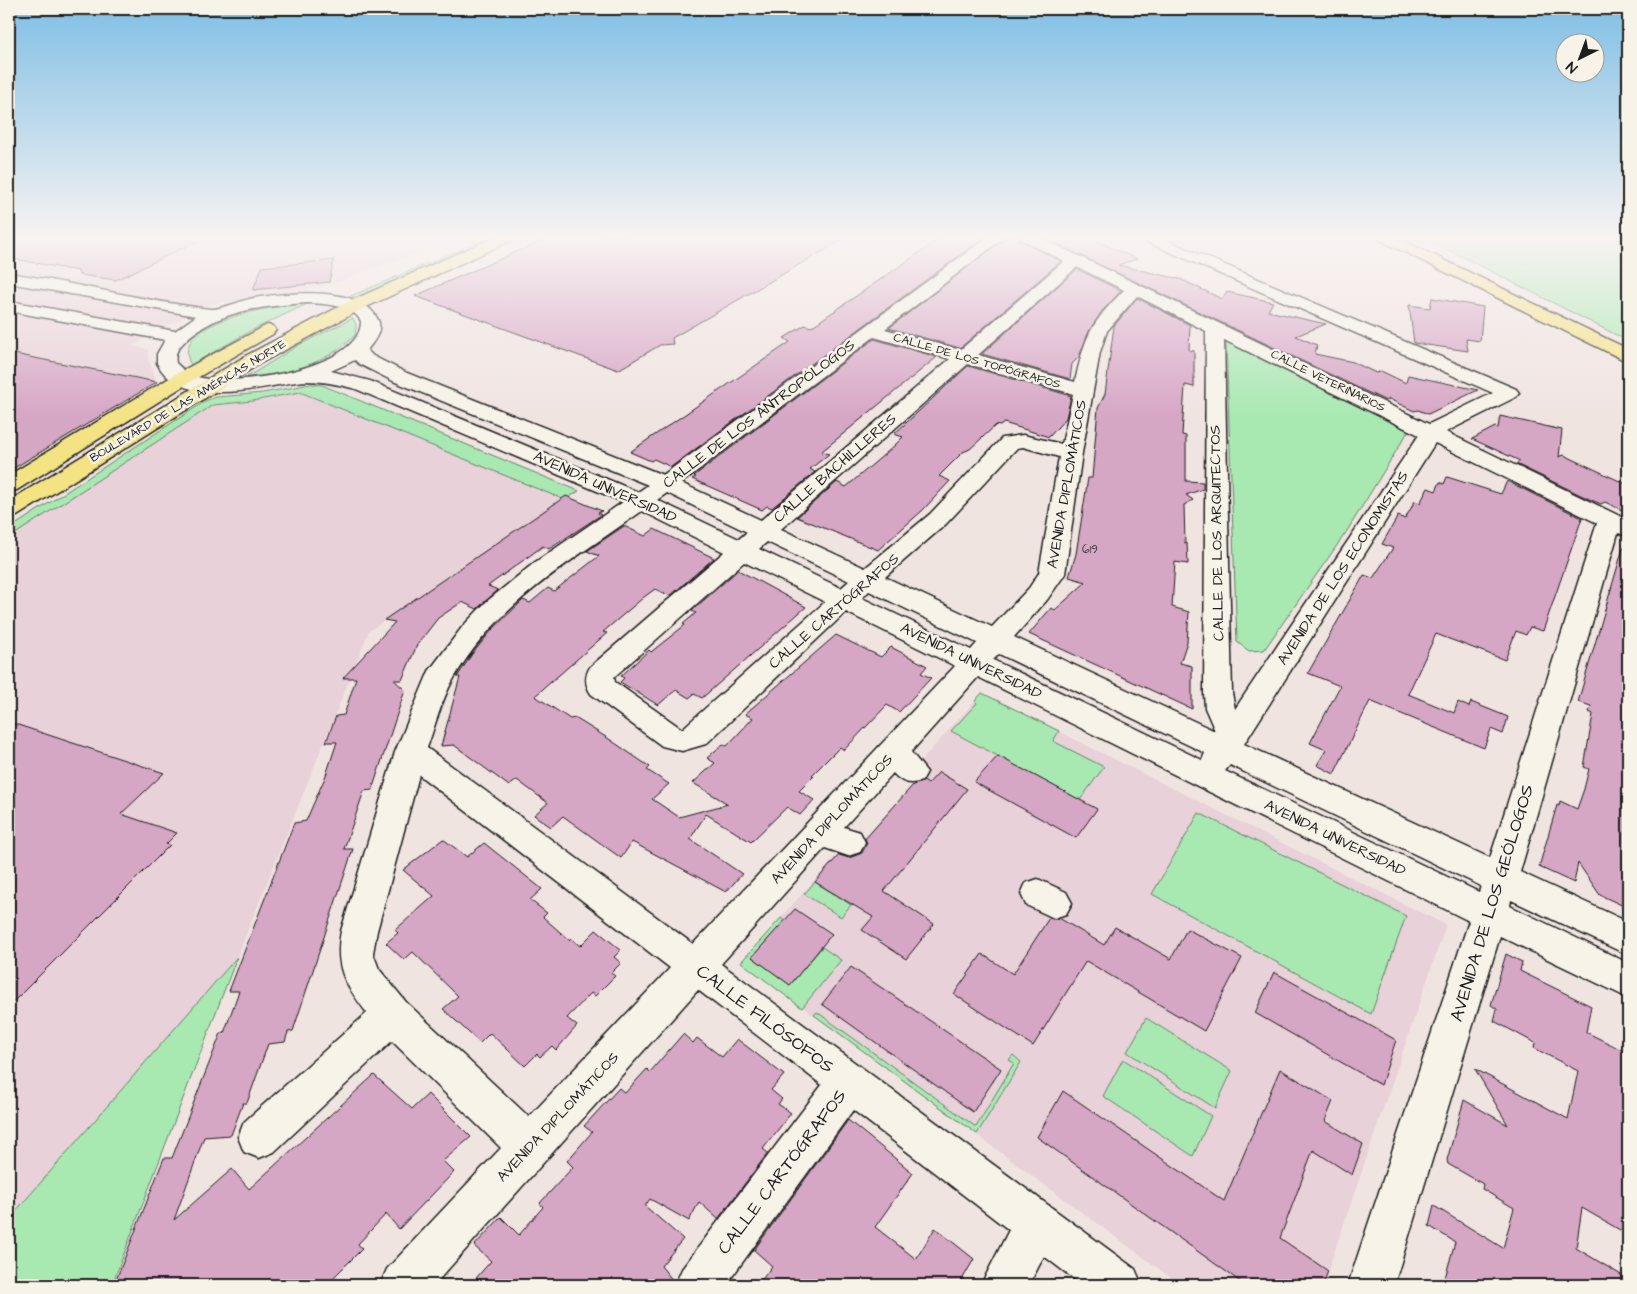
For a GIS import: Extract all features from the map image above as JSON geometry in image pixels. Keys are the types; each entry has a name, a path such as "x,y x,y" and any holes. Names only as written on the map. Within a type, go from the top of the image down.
{"main road":[{"name":"BOULEVARD DE LAS AMÉRICAS NORTE","path":"9,485 183,378 334,296"},
{"name":"BOULEVARD DE LAS AMÉRICAS NORTE","path":"9,511 210,385 354,306 375,296"},
{"path":"1506,296 1628,356"},
{"path":"1521,296 1628,348"}],"street":[{"path":"13,310 46,296"},
{"path":"113,296 217,315"},
{"name":"CALLE DE LOS ANTROPÓLOGOS","path":"530,1147 392,1015 363,978 355,953 358,931 410,752 439,678 473,632 495,608 543,569 665,484 916,296"},
{"name":"CALLE BACHILLERES","path":"599,680 600,674 1034,296"},
{"name":"AVENIDA DIPLOMÁTICOS","path":"403,1285 696,967 834,837 902,763 976,663 1038,594 1052,574 1071,453 1091,352 1098,331 1127,296"},
{"name":"CALLE VETERINARIOS","path":"1152,296 1432,431 1619,525"},
{"path":"1285,296 1509,393 1432,431"},
{"path":"327,299 354,306 371,320 372,329 367,339 357,350 333,364 301,376 254,385 210,385 183,378 168,367 166,360 171,345 178,337 217,315 238,308 277,300 327,299"},
{"path":"13,310 178,337"},
{"name":"CALLE DE LOS ARQUITECTOS","path":"1215,327 1218,694 1229,742"},
{"name":"CALLE DE LOS TOPÓGRAFOS","path":"870,330 1084,391"},
{"name":"AVENIDA UNIVERSIDAD","path":"357,350 366,360 400,377 665,484 997,640 1229,742 1501,878 1628,939"},
{"name":"AVENIDA UNIVERSIDAD","path":"301,376 333,377 363,385 640,501 1628,980"},
{"name":"AVENIDA DE LOS ECONOMISTAS","path":"1207,776 1432,431"},
{"name":"CALLE CARTÓGRAFOS","path":"599,680 601,687 673,738 682,740 695,736 844,599 938,519 1010,443 1023,441 1071,453"},
{"name":"AVENIDA DE LOS GEÓLOGOS","path":"1371,1285 1501,878 1619,525"},
{"name":"CALLE FILÓSOFOS","path":"410,752 1119,1285"},
{"path":"259,1137 392,1015"},
{"name":"CALLE CARTÓGRAFOS","path":"698,1285 849,1082"},
{"path":"1004,1285 1037,1224"}],"shaded area":[{"path":"9,296 260,296 207,305 132,346 148,349 148,359 157,382 9,471"},
{"path":"300,392 565,500 369,631 237,957 9,1219 9,537 213,405 253,401"},
{"path":"982,693 1446,925 1323,1285 1181,1285 741,962 846,845 863,839 915,782 911,772"}],"green space":[{"path":"1540,296 1628,296 1628,341"},
{"path":"307,304 250,331 191,365 188,350 195,337 210,326 252,312"},
{"path":"353,318 356,325 355,335 332,354 319,361 291,370 247,377 299,345"},
{"path":"1226,341 1409,430 1347,531 1264,650 1249,651 1237,642"},
{"path":"311,384 322,385 579,491 565,500 300,392 253,401 213,405 9,538 9,529 207,400"},
{"path":"982,693 1059,731 1053,741 1104,767 1080,800 951,731 977,703 975,701"},
{"path":"1199,813 1406,916 1371,1014 1152,894"},
{"path":"815,882 851,905 841,917 804,894"},
{"path":"781,918 785,921 752,957 790,985 822,947 841,960 802,1008 741,962"},
{"path":"237,957 112,1285 9,1285 9,1219"},
{"path":"817,1012 976,1127 1014,1063 1009,1060 1013,1055 1021,1062 977,1134 814,1015"},
{"path":"1146,1018 1232,1071 1215,1108 1127,1052"},
{"path":"1123,1059 1211,1116 1193,1156 1103,1096"}],"building":[{"path":"416,296 744,296 672,338 673,344 660,345 618,370"},
{"path":"856,296 904,296 671,467 654,459 651,461 630,452 790,342 784,338 805,325 811,327"},
{"path":"930,296 1020,296 960,348 889,328"},
{"path":"1046,296 1116,296 1102,311 1089,331 1079,357 1072,364 1070,379 982,354"},
{"path":"1167,296 1217,296 1222,299 1224,296 1247,296 1273,302 1268,311 1326,324 1296,336 1317,345 1315,354 1353,362 1376,373 1381,371 1406,383 1408,375 1478,390 1428,414 1418,410 1414,411 1389,399 1386,401"},
{"path":"1137,298 1190,325 1189,350 1194,351 1194,387 1185,385 1182,435 1186,436 1186,481 1203,482 1203,489 1186,495 1193,500 1184,505 1185,543 1187,543 1188,564 1175,562 1172,607 1189,612 1187,642 1180,663 1192,666 1192,709 1029,634 1051,608 1055,610 1086,582 1069,577 1076,554 1088,478 1092,478 1098,408 1105,394 1114,326"},
{"path":"1432,298 1483,307 1480,341 1466,339 1468,351 1414,343 1409,305 1430,308"},
{"path":"874,339 937,357 821,452 829,454 810,469 815,472 772,508 767,506 762,510 692,479 696,477 694,476"},
{"path":"9,353 157,382 9,471"},
{"path":"968,366 1071,396 1066,418 1049,437 1004,423 1000,426 996,425 970,449 963,452 939,476 950,481 923,510 878,550 797,517 837,482 846,487 893,447 903,437 894,434"},
{"path":"1500,416 1562,430 1559,457 1564,455 1628,485 1628,513 1605,502 1601,504 1589,499 1516,464 1520,461 1472,439 1495,427 1498,428"},
{"path":"1447,477 1501,494 1507,481 1582,518 1543,631 1530,627 1526,635 1516,631 1505,660 1436,634 1408,694 1454,713 1458,702 1469,707 1471,702 1508,717 1503,734 1491,729 1484,748 1370,701 1334,774 1317,765 1326,750 1310,743 1340,686 1308,673 1364,575 1373,578 1393,548 1382,544 1398,516 1405,519 1415,501 1420,503 1428,488 1436,491 1440,482 1444,484"},
{"path":"566,496 602,511 598,513 601,515 549,549 543,546 488,586 498,590 477,609 462,602 438,618 417,645 402,680 394,680 405,690 372,790 364,791 344,849 353,849 293,1031 288,1032 285,1042 268,1044 247,1103 243,1103 231,1135 204,1137 174,1220 232,1169 249,1189 374,1075 412,1109 428,1094 471,1137 443,1161 454,1172 399,1229 386,1214 358,1244 362,1249 333,1278 338,1285 114,1285 164,1158 172,1158 221,1033 224,1033 239,991 229,991 294,823 306,821 326,775 337,742 326,742 336,716 344,715 356,678 343,678 395,622 384,620"},
{"path":"624,526 645,536 654,529 714,558 670,596 655,589 644,597 603,632 607,633 535,696 570,719 575,718 650,767 647,770 669,784 652,799 679,817 728,804 693,783 715,763 707,758 723,744 727,746 753,718 745,714 836,635 881,657 891,647 927,666 921,673 931,678 899,712 887,705 844,750 840,747 812,775 814,776 799,791 814,800 800,815 787,807 751,842 706,814 690,839 742,874 726,892 632,842 621,858 563,816 551,827 534,815 548,803 517,780 509,786 454,745 441,746 460,677 457,677 472,654 492,630 523,600 530,603 548,588 554,591 599,556 587,551"},
{"path":"1623,548 1628,549 1628,908 1600,895 1578,863 1574,883 1539,867 1557,805 1559,806 1560,801 1577,809 1584,789 1589,769 1584,767 1593,714 1589,712 1591,706 1578,702"},
{"path":"738,570 806,607 702,698 694,694 689,698 676,690 658,705 620,682 624,678 621,676 649,650 651,652 685,625 683,624 696,613 692,611"},
{"path":"9,722 164,773 121,814 177,833 166,844 170,845 9,1006"},
{"path":"998,756 1097,809 1076,838 974,782"},
{"path":"939,772 967,789 884,891 934,924 906,959 862,930 873,917 815,882 839,855 849,858 862,853 867,843 865,839 913,785 924,781 928,784"},
{"path":"443,839 467,857 484,843 542,889 530,900 547,913 543,917 569,940 571,938 580,946 596,930 621,950 614,957 621,963 611,973 615,976 595,996 591,993 567,1018 577,1026 556,1050 552,1046 540,1057 537,1054 525,1066 490,1033 480,1043 443,1009 458,996 413,952 404,960 386,943 398,933 395,930 434,896 403,870"},
{"path":"795,909 832,934 790,985 752,957"},
{"path":"1049,918 1059,918 1104,945 1115,927 1171,959 1187,929 1242,958 1204,1031 1086,961 1033,1046 954,994 982,954 1013,974"},
{"path":"1506,954 1522,962 1520,971 1591,1006 1586,1032 1628,1053 1628,1209 1625,1233 1582,1208 1576,1248 1628,1279 1628,1285 1443,1285 1455,1242 1429,1226 1434,1206 1503,1248 1514,1208 1482,1189 1483,1184 1448,1164 1447,1160 1464,1100 1508,1125 1475,1069 1568,1119 1578,1071 1534,1048 1535,1043 1494,1021 1497,1009 1491,1005"},
{"path":"851,967 1001,1069 973,1112 822,1004"},
{"path":"1274,972 1396,1040 1381,1085 1255,1013"},
{"path":"683,1034 693,1043 697,1038 722,1057 737,1039 784,1075 771,1090 782,1099 778,1104 791,1113 763,1149 768,1153 718,1219 699,1202 689,1221 650,1199 645,1206 683,1239 661,1266 674,1282 673,1285 470,1285 491,1261 474,1246 501,1217 519,1235 543,1207 540,1203 573,1167 567,1161 592,1132 584,1126 619,1088 625,1093 647,1069 650,1072"},
{"path":"1280,1069 1333,1101 1325,1121 1363,1144 1352,1175 1313,1150 1280,1238 1328,1271 1323,1285 1245,1285 1037,1137 1063,1091 1224,1201"},
{"path":"848,1120 913,1173 875,1227 916,1259 935,1228 974,1259 959,1285 758,1285 772,1266 754,1250"}]}
